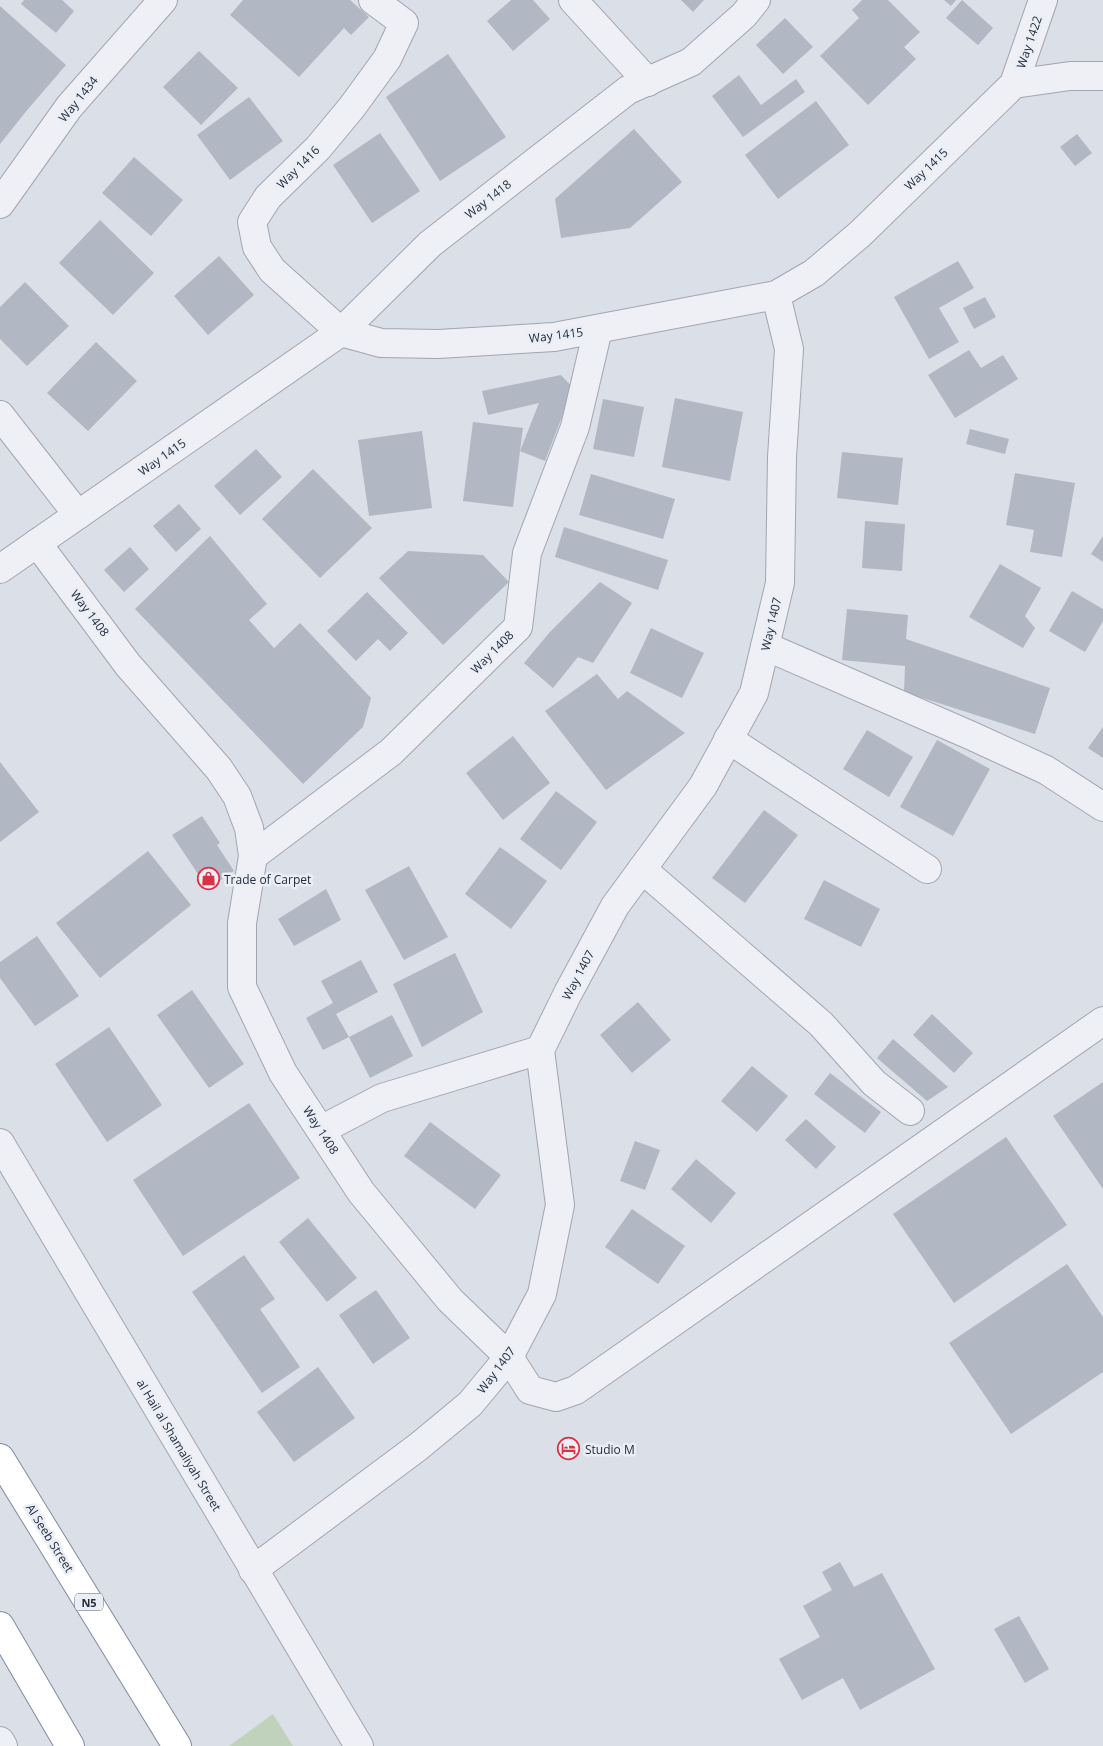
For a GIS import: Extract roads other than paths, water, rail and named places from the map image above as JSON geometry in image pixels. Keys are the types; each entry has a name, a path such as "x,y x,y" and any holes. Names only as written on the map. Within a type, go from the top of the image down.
{"highway":[{"name":"Al Seeb Street","path":"0,1458 178,1746"},
{"path":"0,1626 70,1746"}],"street":[{"name":"Way 1434","path":"2,197 69,108 164,0"},
{"name":"Way 1416","path":"341,332 272,270 257,247 252,222 268,198 318,148 352,108 387,59 404,23 373,0"},
{"path":"573,0 648,82"},
{"name":"Way 1418","path":"341,332 430,244 628,90 691,62 744,15 756,0"},
{"name":"Way 1422","path":"1014,84 1043,0"},
{"path":"1014,84 1070,76 1103,76"},
{"name":"Way 1415","path":"0,569 341,332 381,343 438,344 554,337 776,295 814,273 860,234 1014,84"},
{"name":"Way 1407","path":"253,1570 418,1447 470,1404 509,1357 542,1294 560,1205 540,1050 615,906 703,786 754,693 780,583 782,457 789,349 776,295"},
{"name":"Way 1408","path":"253,856 391,752 518,627 527,553 575,427 598,329"},
{"path":"0,415 78,515"},
{"name":"Way 1408","path":"37,543 128,665 219,769 237,796 249,828 253,856 242,923 242,987 283,1073 361,1192 450,1300 509,1357 530,1390 556,1397 576,1390 1103,1021"},
{"path":"765,646 1038,766 1103,807"},
{"path":"728,739 927,869"},
{"path":"642,869 820,1024 874,1083 910,1111"},
{"path":"321,1130 382,1098 540,1050"},
{"name":"al Hail al Shamaliyah Street","path":"0,1142 359,1746"},
{"path":"0,1741 3,1746"}],"place":[{"name":"Trade of Carpet","path":"208,879"},
{"name":"Studio M","path":"569,1449"}]}
